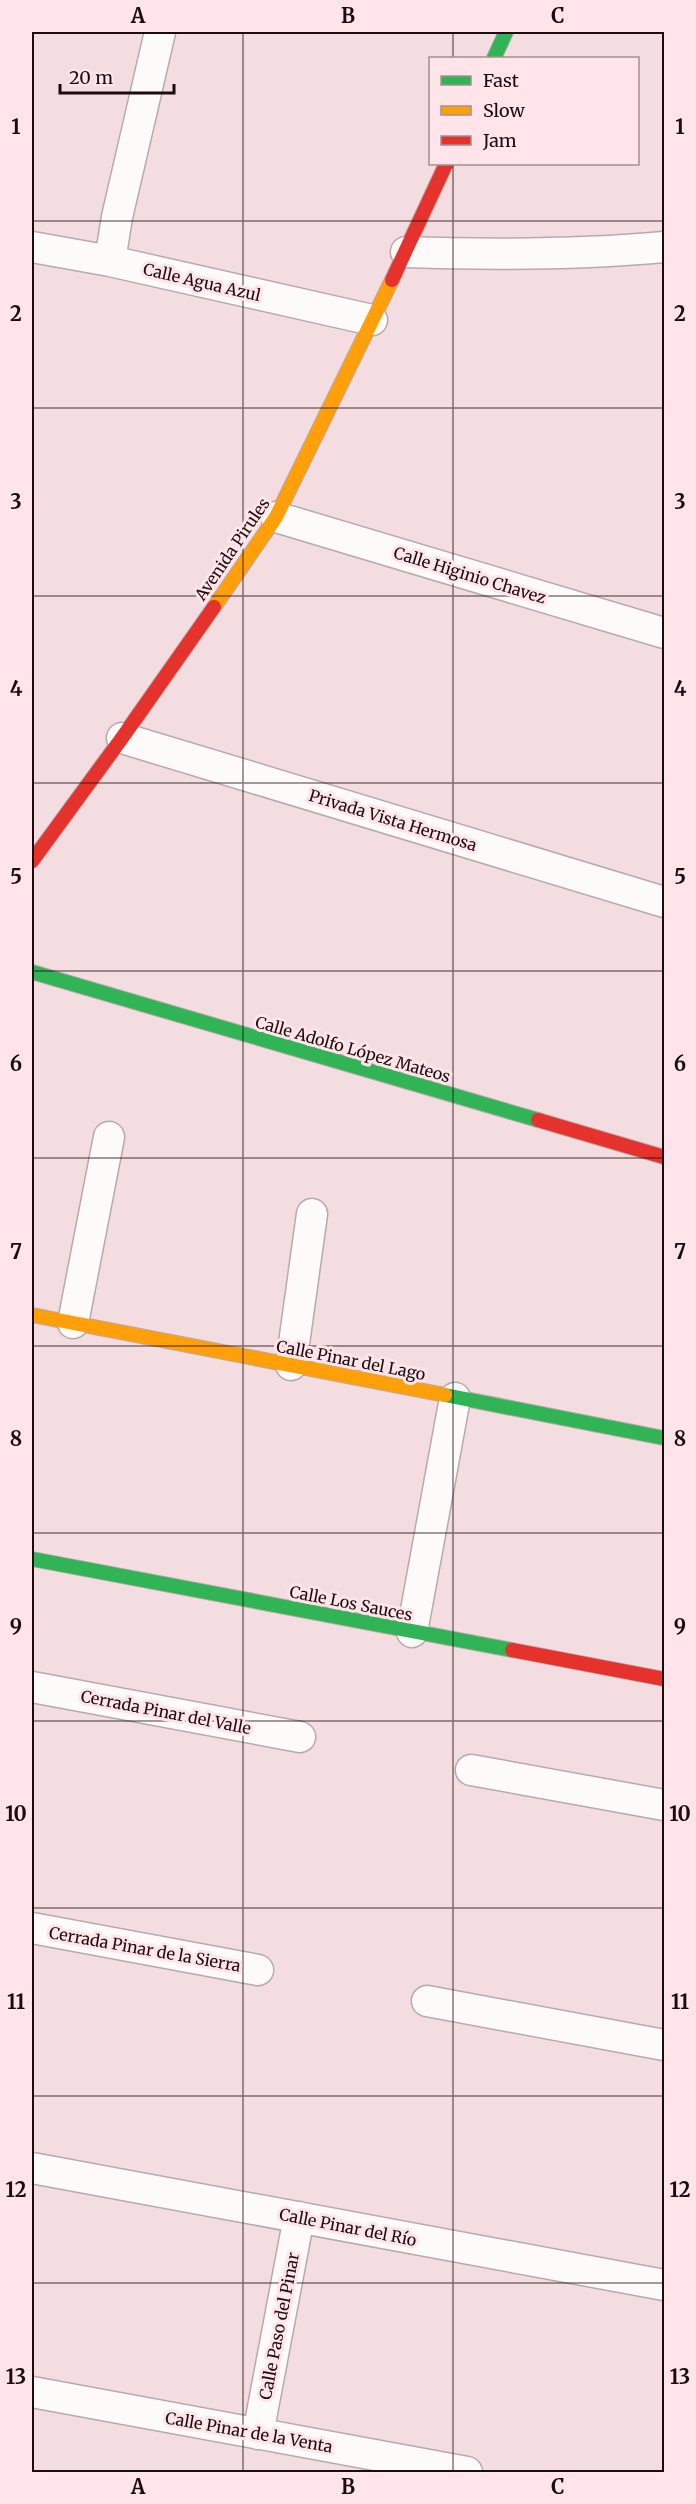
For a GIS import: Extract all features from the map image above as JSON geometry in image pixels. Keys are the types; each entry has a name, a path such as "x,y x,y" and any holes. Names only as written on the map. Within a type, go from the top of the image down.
{"street":[{"path":"110,261 117,217 160,32"},
{"path":"494,57 506,32"},
{"name":"Avenida Pirules","path":"32,861 122,738 276,517 447,165"},
{"name":"Calle Agua Azul","path":"32,247 110,261 372,320"},
{"path":"406,252 515,256 664,247"},
{"name":"Calle Higinio Chavez","path":"276,517 664,633"},
{"name":"Privada Vista Hermosa","path":"122,738 664,902"},
{"name":"Calle Adolfo López Mateos","path":"35,979 664,1157"},
{"path":"73,1323 109,1137"},
{"path":"291,1365 312,1214"},
{"name":"Calle Pinar del Lago","path":"32,1315 664,1438"},
{"path":"412,1632 455,1398"},
{"name":"Calle Los Sauces","path":"32,1559 664,1679"},
{"name":"Cerrada Pinar del Valle","path":"32,1687 300,1737"},
{"path":"471,1770 664,1805"},
{"name":"Cerrada Pinar de la Sierra","path":"32,1928 258,1970"},
{"path":"427,2001 664,2045"},
{"name":"Calle Pinar del Río","path":"32,2168 664,2286"},
{"name":"Calle Paso del Pinar","path":"258,2434 299,2217"},
{"name":"Calle Pinar de la Venta","path":"32,2392 467,2472"}],"traffic: fast":[{"path":"494,57 506,32"},
{"path":"32,972 538,1120"},
{"path":"445,1395 664,1438"},
{"path":"32,1559 512,1650"}],"traffic: slow":[{"path":"214,607 276,517 392,280"},
{"path":"32,1315 445,1395"}],"traffic: jam":[{"path":"392,280 446,165"},
{"path":"32,861 214,607"},
{"path":"538,1120 664,1157"},
{"path":"512,1650 664,1679"}]}
